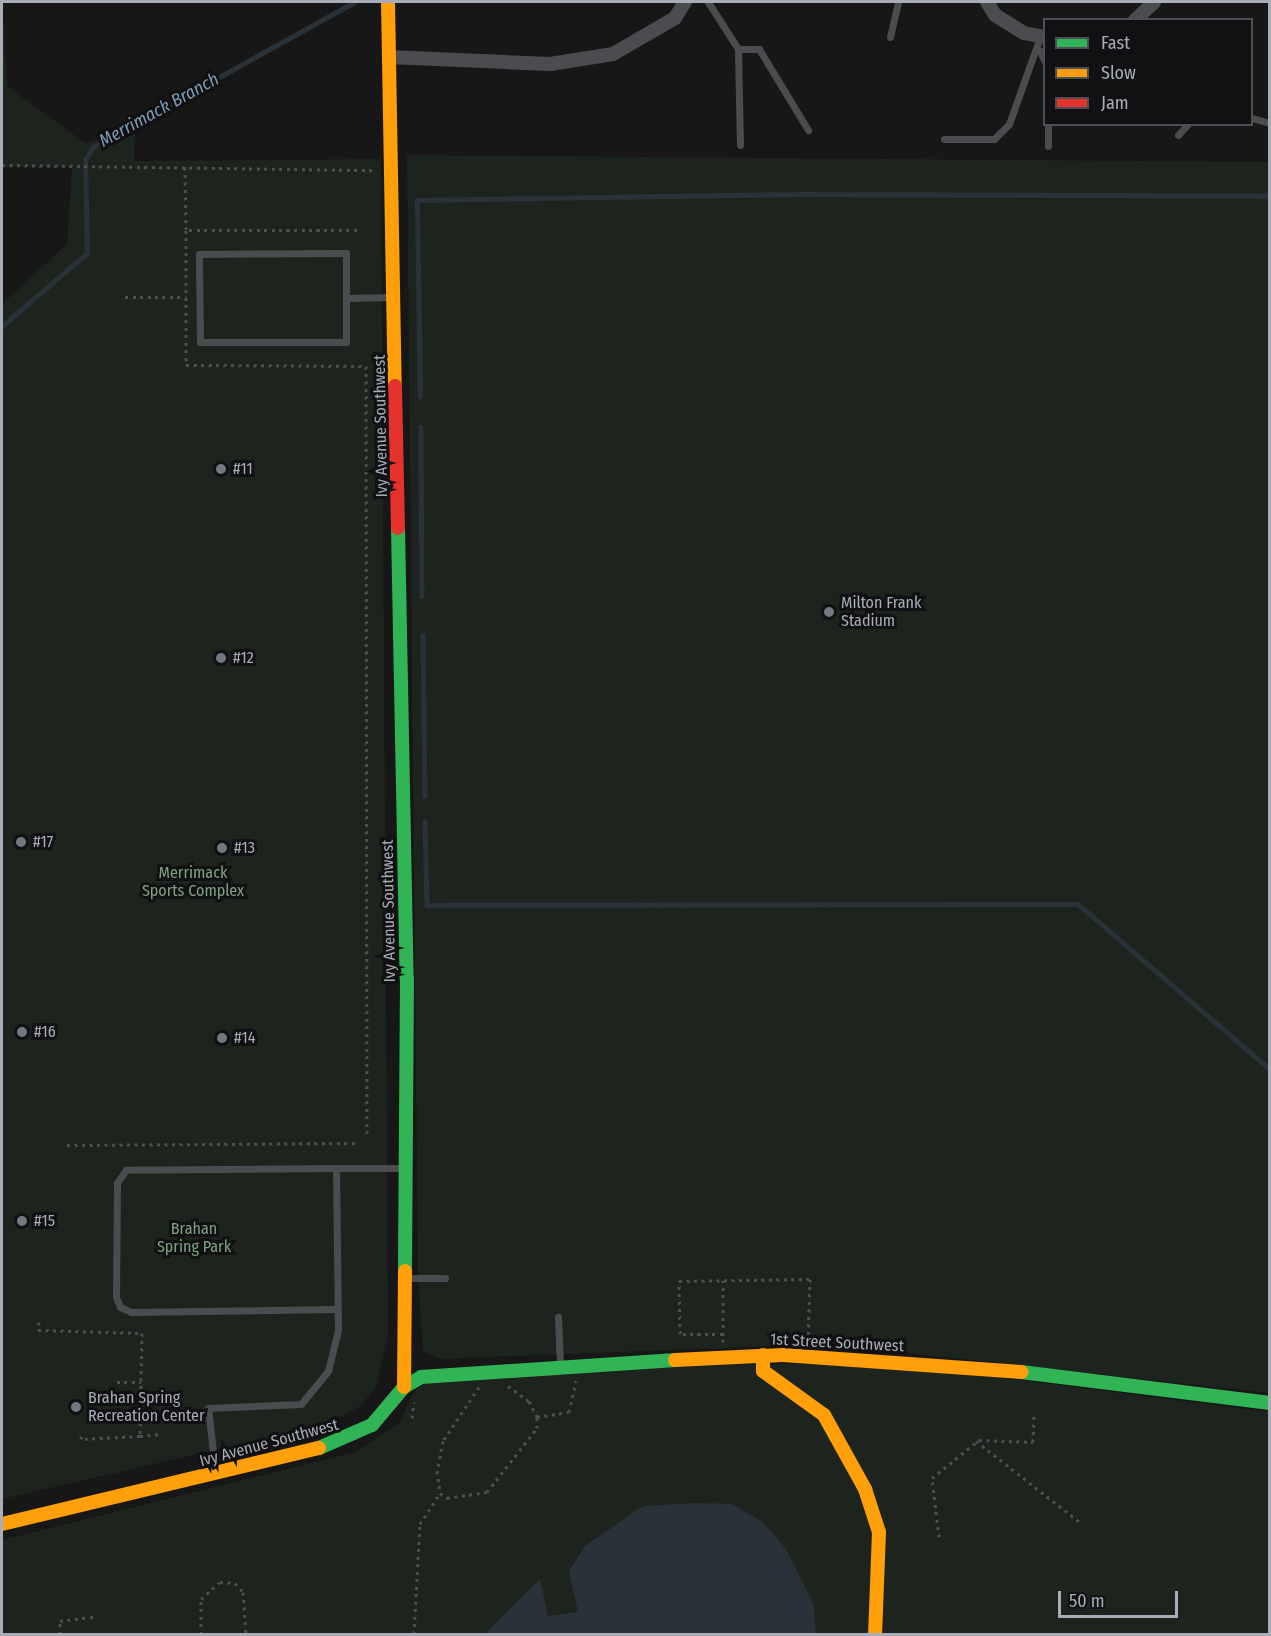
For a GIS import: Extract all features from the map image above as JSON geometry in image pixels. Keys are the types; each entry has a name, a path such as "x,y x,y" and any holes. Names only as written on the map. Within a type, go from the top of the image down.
{"street":[{"name":"Ivy Avenue Southwest","path":"2,1524 216,1475 341,1443 372,1425 404,1387 405,1168 388,2"},
{"path":"389,57 550,64 613,54 675,18 685,2"},
{"path":"987,2 1004,21 1042,41"},
{"path":"1140,18 1154,2"},
{"path":"763,1355 763,1371 824,1415 865,1490 879,1533 875,1635"},
{"name":"1st Street Southwest","path":"404,1387 421,1377 560,1365 763,1355 1042,1374 1269,1403"}],"lane":[{"path":"708,2 738,49 740,146"},
{"path":"890,37 898,2"},
{"path":"944,140 994,140 1009,124 1042,41"},
{"path":"738,49 759,49 808,130"},
{"path":"1253,119 1269,123"},
{"path":"1048,126 1048,146"},
{"path":"1178,135 1186,126"},
{"path":"346,253 346,298 346,342 200,342 199,254 346,253"},
{"path":"346,298 394,297"},
{"path":"216,1475 208,1408 301,1404 328,1371 336,1350 338,1310 336,1168"},
{"path":"338,1310 131,1311 120,1307 116,1297 117,1183 126,1170 405,1168"},
{"path":"404,1278 445,1278"},
{"path":"558,1317 560,1365"}],"path":[{"path":"2,165 379,170"},
{"path":"185,167 186,365 366,366 367,1138"},
{"path":"186,230 357,230"},
{"path":"125,297 186,297"},
{"path":"67,1145 355,1143"},
{"path":"723,1334 680,1334 679,1281 810,1279 808,1357"},
{"path":"723,1280 724,1356"},
{"path":"39,1322 38,1330 142,1334 140,1437"},
{"path":"537,1417 569,1412 577,1364"},
{"path":"117,1382 141,1382"},
{"path":"440,1493 447,1498 487,1492 537,1428 537,1417 529,1401 496,1384"},
{"path":"414,1635 420,1524 440,1493 443,1441 468,1397 488,1385"},
{"path":"939,1537 932,1478 976,1442 1033,1442 1034,1416"},
{"path":"82,1432 81,1439 162,1434"},
{"path":"976,1442 1081,1523"},
{"path":"201,1635 201,1599 220,1582 235,1583 243,1592 246,1635"},
{"path":"60,1635 60,1621 94,1617"}],"green space":[{"name":"Brahan Spring Park","path":"2,2 7,86 85,143 135,132 134,161 381,159 388,1334 376,1388 359,1407 328,1424 2,1499 2,304 67,244 72,167 2,167"},
{"path":"407,155 1269,162 1269,1393 826,1344 440,1359 423,1351 418,1276"},
{"path":"824,1364 997,1377 1269,1412 1269,1634 2,1634 2,1540 356,1452 400,1422 415,1389 444,1377 657,1365"}],"shaded area":[{"path":"732,1504 763,1522 786,1549 813,1603 816,1634 485,1634 540,1579 548,1616 578,1612 569,1571 585,1546 643,1506"}],"waterway":[{"name":"Merrimack Branch","path":"2,326 87,253 85,160 93,147 355,2"},
{"path":"420,397 417,200 803,194 1270,196"},
{"path":"421,427 422,596"},
{"path":"423,635 425,796"},
{"path":"425,821 427,905 1078,904 1270,1069"}],"traffic: fast":[{"path":"398,528 407,979 405,1271"},
{"path":"319,1448 372,1425 404,1387 421,1377 675,1360"},
{"path":"1021,1372 1270,1403"}],"traffic: slow":[{"path":"388,2 395,386"},
{"path":"404,1387 405,1271"},
{"path":"763,1355 763,1371 824,1415 865,1489 879,1532 875,1634"},
{"path":"675,1360 783,1355 1021,1372"},
{"path":"2,1524 319,1448"}],"traffic: jam":[{"path":"395,386 398,528"}],"place":[{"name":"#11","path":"221,469"},
{"name":"Milton Frank Stadium","path":"829,612"},
{"name":"#12","path":"221,658"},
{"name":"#17","path":"21,842"},
{"name":"#13","path":"222,848"},
{"name":"#16","path":"22,1032"},
{"name":"#14","path":"222,1038"},
{"name":"#15","path":"22,1221"},
{"name":"Brahan Spring Recreation Center","path":"76,1407"}],"park label":[{"name":"Merrimack Sports Complex","path":"193,882"}]}
